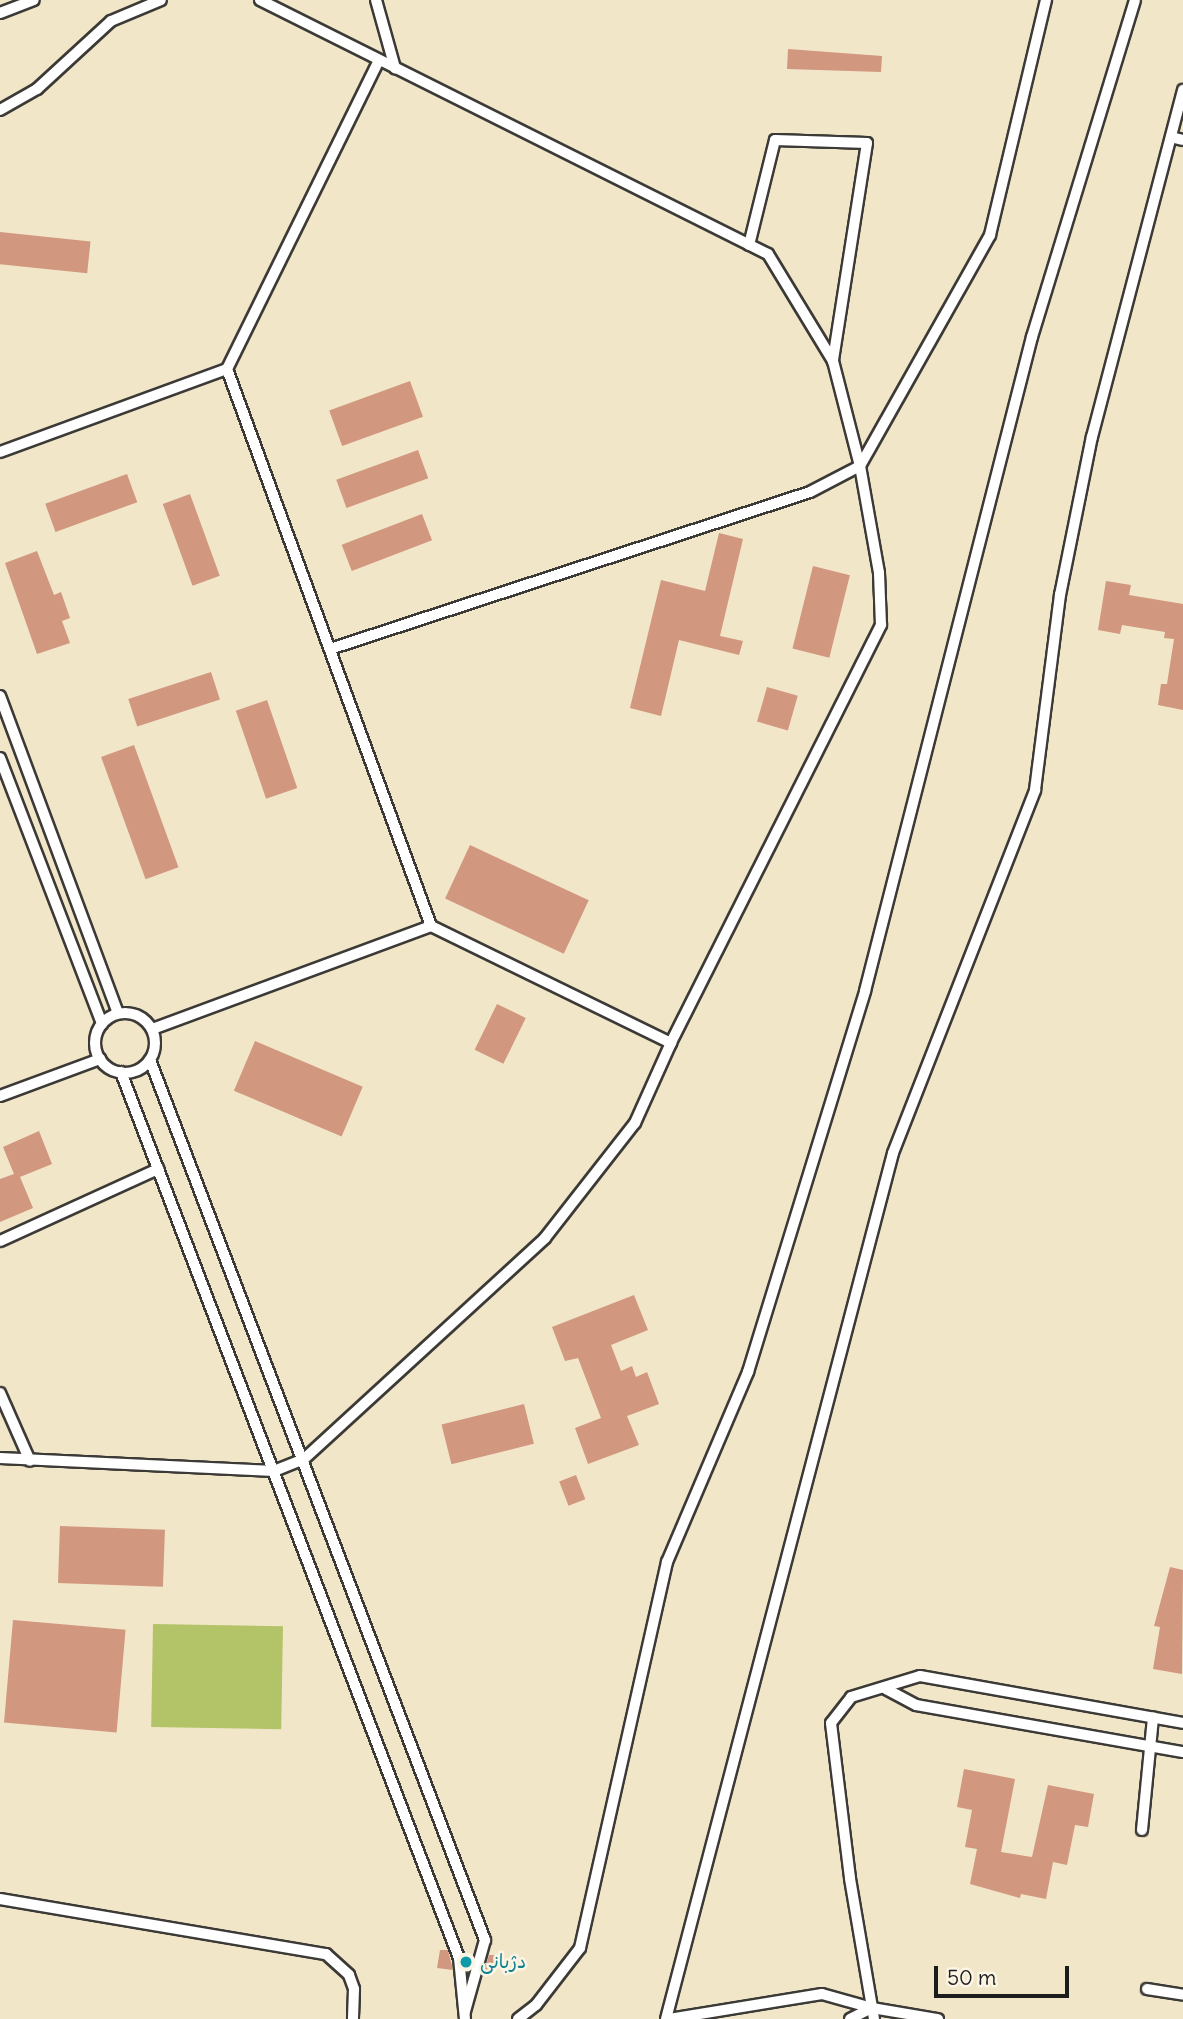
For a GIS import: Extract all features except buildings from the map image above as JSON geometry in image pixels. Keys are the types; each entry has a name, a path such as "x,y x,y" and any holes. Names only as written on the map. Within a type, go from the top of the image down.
{"lane":[{"path":"0,13 34,0"},
{"path":"0,110 37,89 111,21 161,0"},
{"path":"0,1458 274,1471 304,1459 545,1238 635,1123 671,1043 881,625 879,573 860,466 833,361 768,254 260,0"},
{"path":"376,0 395,68"},
{"path":"330,649 810,492 860,466 990,235 1045,0"},
{"path":"519,2019 536,2005 580,1948 667,1562 748,1372 866,991 1032,337 1135,0"},
{"path":"0,452 227,369 379,60"},
{"path":"873,2014 822,1994 668,2019 893,1153 1035,790 1060,595 1090,450 1183,90"},
{"path":"1171,137 1183,140"},
{"path":"749,244 775,140 867,143 833,361"},
{"path":"227,369 431,926 671,1043"},
{"path":"0,696 118,1013"},
{"path":"0,758 102,1024"},
{"path":"152,1029 431,926"},
{"path":"121,1072 138,1070 150,1059 155,1044 152,1029 138,1015 118,1013 102,1024 96,1041 100,1059 121,1072 274,1471 459,1958 465,2015"},
{"path":"0,1096 100,1059"},
{"path":"150,1059 485,1940 465,2015"},
{"path":"0,1241 158,1169"},
{"path":"0,1393 30,1461"},
{"path":"873,2014 850,1878 831,1723 851,1696 886,1689 920,1676 1183,1723"},
{"path":"886,1689 916,1705 1183,1752"},
{"path":"1142,1830 1153,1718"},
{"path":"0,1899 326,1954 349,1975 354,1989 353,2019"},
{"path":"1147,1989 1183,1995"},
{"path":"850,2019 873,2014 938,2019"}],"green space":[{"path":"153,1624 283,1626 281,1729 151,1727"}],"place":[{"name":"دژبانی","path":"466,1962"}]}
